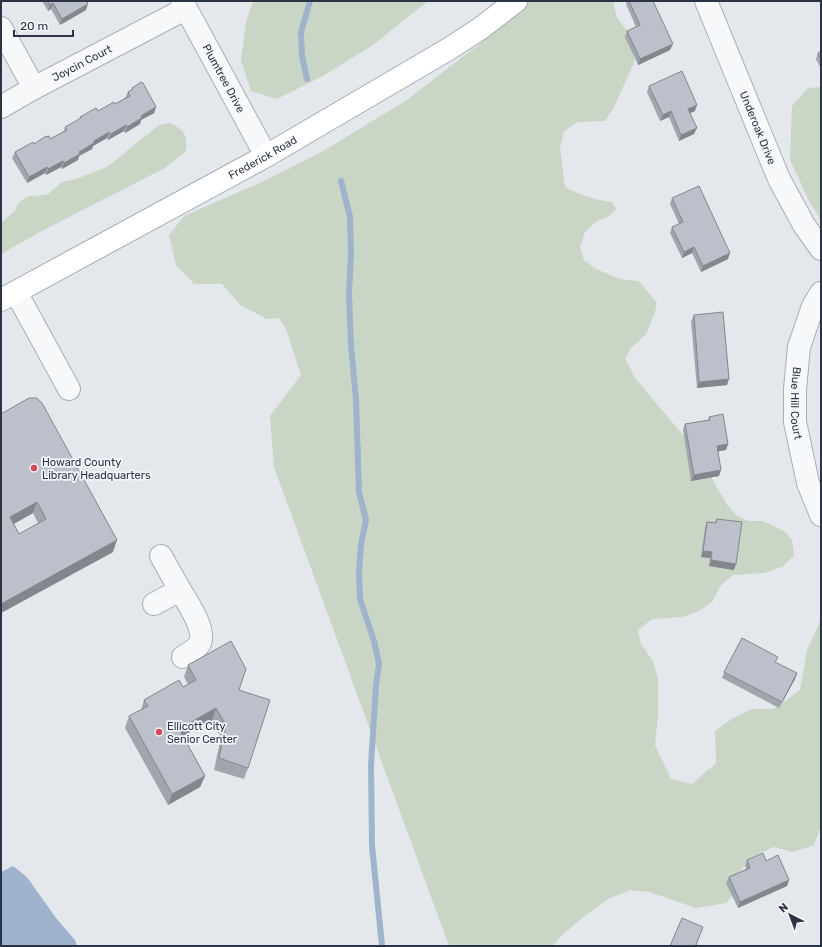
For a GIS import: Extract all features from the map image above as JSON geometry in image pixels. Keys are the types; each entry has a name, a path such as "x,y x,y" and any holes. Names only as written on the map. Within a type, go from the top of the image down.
{"main road":[{"name":"Frederick Road","path":"8,296 266,156 447,50 481,28 516,1"}],"street":[{"name":"Underoak Drive","path":"706,1 779,179 804,225 821,249"},
{"name":"Plumtree Drive","path":"184,5 266,156"},
{"name":"Joycin Court","path":"1,106 184,5"},
{"path":"1,28 34,88"},
{"name":"Blue Hill Court","path":"821,293 813,306 799,347 795,388 795,422 808,483 821,515"},
{"path":"8,296 69,389"},
{"path":"161,556 198,623 202,634 200,643 183,658"},
{"path":"154,604 180,590"}],"green space":[{"path":"253,1 428,1 373,45 323,76 277,99 251,91 241,61 246,22"},
{"path":"527,1 613,1 617,18 634,39 634,63 614,107 605,121 578,122 564,131 560,148 565,187 588,197 612,202 616,209 609,216 596,222 585,232 580,247 584,260 596,269 620,279 639,281 657,303 646,334 632,347 625,358 635,378 688,441 726,503 736,515 748,521 763,521 785,532 792,540 794,556 782,567 764,573 733,575 721,585 712,602 699,611 683,617 652,619 638,630 641,644 653,661 658,679 658,716 655,745 671,779 692,784 716,763 715,731 733,718 752,709 774,709 800,690 807,650 821,620 821,826 814,845 793,852 774,847 750,858 736,877 736,891 726,903 696,908 649,892 631,890 608,899 561,936 553,946 449,946 274,467 270,416 301,375 286,329 279,318 267,319 240,305 222,284 194,284 176,265 169,235 184,216 264,181 323,151 404,102 486,39"},
{"path":"821,87 821,220 809,201 790,160 792,106 808,88"},
{"path":"170,123 184,133 186,140 186,151 165,168 40,232 1,254 1,223 15,211 17,205 23,199 29,196 48,194 62,182 76,179 107,167 159,125"}],"water":[{"path":"13,866 27,877 56,918 75,940 77,946 1,946 1,872"}],"building":[{"path":"48,1 87,1 88,4 62,19 53,3 50,5"},
{"path":"629,1 653,1 673,44 640,59 627,31 640,25"},
{"path":"821,51 821,59 818,53"},
{"path":"682,71 697,105 688,109 697,128 681,135 671,111 663,115 649,86"},
{"path":"141,82 143,83 156,107 127,127 126,125 111,134 109,132 94,141 94,143 79,152 80,154 64,163 63,161 48,169 47,167 29,177 15,152 33,142 34,144 46,136 49,136 50,139 67,130 65,127 96,108 98,111 114,102 115,104 130,96 128,92"},
{"path":"699,186 730,253 703,266 694,247 684,252 672,227 683,222 672,198"},
{"path":"723,312 729,379 699,382 694,315"},
{"name":"Howard County Library Headquarters","path":"29,398 37,398 42,403 117,540 1,604 1,414","holes":["37,502 46,519 19,534 10,517"]},
{"path":"723,414 728,444 717,446 721,470 694,475 685,424 710,420 709,417"},
{"path":"717,519 742,522 736,564 711,560 712,552 703,551 707,522 716,523"},
{"path":"742,638 778,657 775,662 797,673 782,702 724,672"},
{"name":"Ellicott City Senior Center","path":"231,641 246,669 239,690 270,700 248,768 219,758 226,725 216,708 179,729 205,776 172,794 129,716 148,706 144,700 179,680 183,687 196,680 188,665"},
{"path":"763,853 766,861 778,855 789,880 740,902 729,877 750,868 747,860"},
{"path":"682,918 703,927 696,945 698,946 670,946"}],"waterway":[{"path":"307,79 302,56 301,32 310,1"},
{"path":"341,181 350,217 351,254 349,294 351,345 356,400 359,492 366,520 361,544 359,572 360,599 374,641 379,664 376,686 371,765 372,846 382,946"}],"place":[{"name":"Howard County Library Headquarters","path":"34,468"},
{"name":"Ellicott City Senior Center","path":"159,732"}]}
